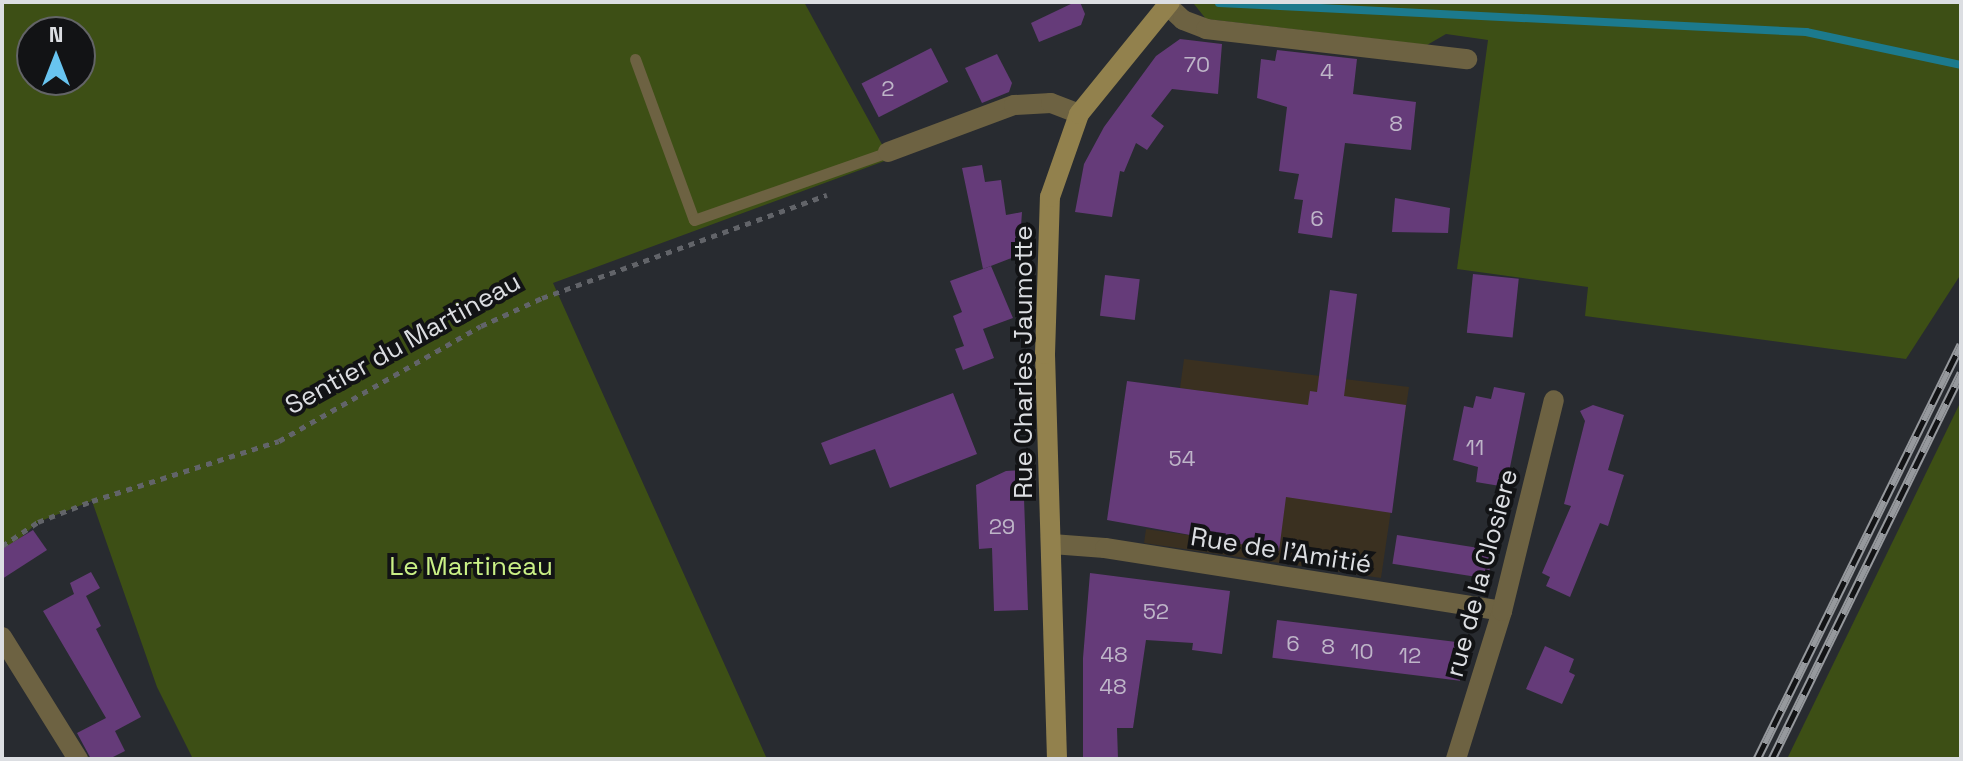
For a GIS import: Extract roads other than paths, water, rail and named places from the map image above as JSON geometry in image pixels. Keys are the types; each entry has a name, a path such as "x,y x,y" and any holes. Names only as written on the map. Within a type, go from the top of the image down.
{"main road":[{"name":"Rue Charles Jaumotte","path":"1057,759 1045,354 1050,197 1079,114 1169,4"}],"street":[{"path":"1169,4 1183,20 1206,29 1467,59"},
{"path":"888,152 1014,105 1051,103 1079,114"},
{"name":"rue de la Closiere","path":"1456,759 1502,611 1554,400"},
{"name":"Rue de l'Amitié","path":"1052,544 1105,548 1502,611"},
{"path":"2,637 78,759"}],"lane":[{"path":"635,59 694,220 888,152"}],"waterway":[{"path":"1219,3 1806,32 1961,65"}],"railway":[{"path":"1757,759 1961,344"},
{"path":"1772,759 1961,373"}],"park label":[{"name":"Le Martineau","path":"471,567"}]}
